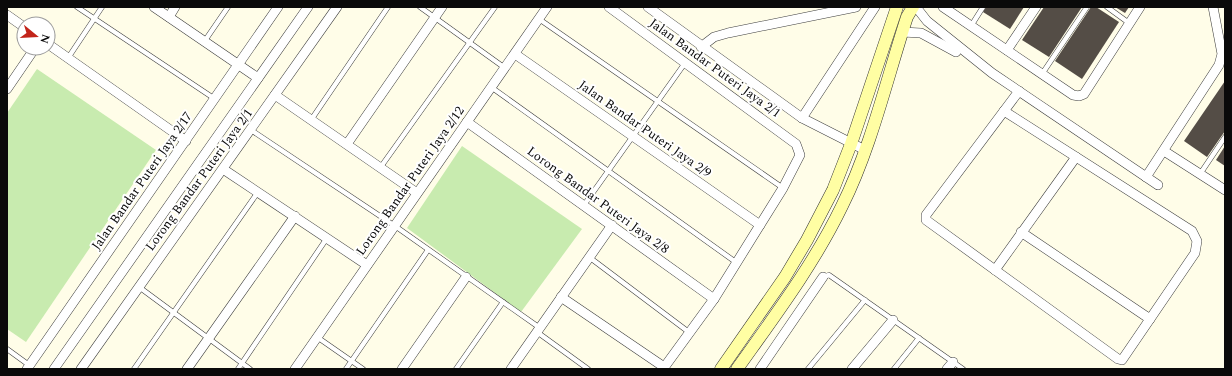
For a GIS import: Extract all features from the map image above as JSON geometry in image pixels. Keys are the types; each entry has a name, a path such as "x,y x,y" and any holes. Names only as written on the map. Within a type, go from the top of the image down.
{"street":[{"path":"154,7 258,78"},
{"path":"169,17 175,7"},
{"name":"Jalan Bandar Puteri Jaya 2/17","path":"28,367 216,100 278,7"},
{"path":"54,369 308,7"},
{"name":"Lorong Bandar Puteri Jaya 2/1","path":"81,369 337,7"},
{"path":"347,144 442,7"},
{"name":"Lorong Bandar Puteri Jaya 2/12","path":"295,369 547,7"},
{"name":"Jalan Bandar Puteri Jaya 2/1","path":"609,7 796,144 800,155 783,188"},
{"path":"648,7 802,118 865,150"},
{"path":"701,46 714,37 728,33 856,7"},
{"path":"802,118 875,7"},
{"path":"721,369 763,310 807,240 833,190 851,144 897,7"},
{"path":"737,369 770,323 829,231 843,205 865,150 907,17 913,7"},
{"path":"916,7 927,21 992,73"},
{"path":"943,7 1073,95 1079,96 1084,94 1140,7"},
{"path":"1007,50 1036,7"},
{"path":"1146,177 1220,66 1222,54 1213,7"},
{"path":"7,15 16,21"},
{"path":"902,32 921,33 992,73 1158,185"},
{"path":"56,50 186,141"},
{"name":"Jalan Bandar Puteri Jaya 2/9","path":"515,54 760,225"},
{"path":"7,89 30,56"},
{"path":"1004,111 1192,231 1197,241 1195,253 1122,360 1118,360 926,220 926,216 1019,90"},
{"path":"275,95 417,193"},
{"name":"Lorong Bandar Puteri Jaya 2/8","path":"467,122 714,299"},
{"path":"1164,151 1225,190"},
{"path":"995,270 1076,157"},
{"path":"223,169 367,265"},
{"path":"561,297 663,368 714,299 783,188"},
{"path":"187,369 295,216"},
{"path":"514,368 538,330 612,225"},
{"path":"1021,232 1150,319"},
{"path":"402,369 466,277"},
{"path":"760,369 823,277"},
{"path":"852,369 893,320"}],"lane":[{"path":"77,7 216,100"},
{"path":"68,58 102,7"},
{"path":"204,42 228,7"},
{"path":"311,120 388,7"},
{"path":"420,7 504,68"},
{"path":"380,168 495,7"},
{"path":"971,26 983,7"},
{"path":"1042,74 1087,7"},
{"path":"1107,7 1129,23"},
{"path":"539,18 783,188"},
{"path":"584,205 685,63"},
{"path":"491,87 737,263"},
{"path":"251,130 394,226 503,302 588,369"},
{"path":"1200,174 1225,137"},
{"path":"134,369 258,192"},
{"path":"238,369 327,238"},
{"path":"346,369 428,250"},
{"path":"589,257 690,333"},
{"path":"823,277 829,275 919,338 950,366 963,369"},
{"path":"138,287 250,369"},
{"path":"808,369 865,300"},
{"path":"456,369 503,302"},
{"path":"317,337 363,369"},
{"path":"894,369 919,338"},
{"path":"7,350 28,367"}],"green space":[{"path":"37,69 156,150 26,342 7,329 7,113"},
{"path":"462,146 582,229 521,312 407,228"}],"building":[{"path":"986,7 1024,7 1010,29 983,12"},
{"path":"1044,7 1082,7 1049,57 1022,40"},
{"path":"1091,7 1096,7 1119,22 1082,79 1055,61"},
{"path":"1115,7 1129,7 1125,13"},
{"path":"1225,81 1225,131 1207,157 1184,141"},
{"path":"1225,146 1225,166 1216,160"}]}
